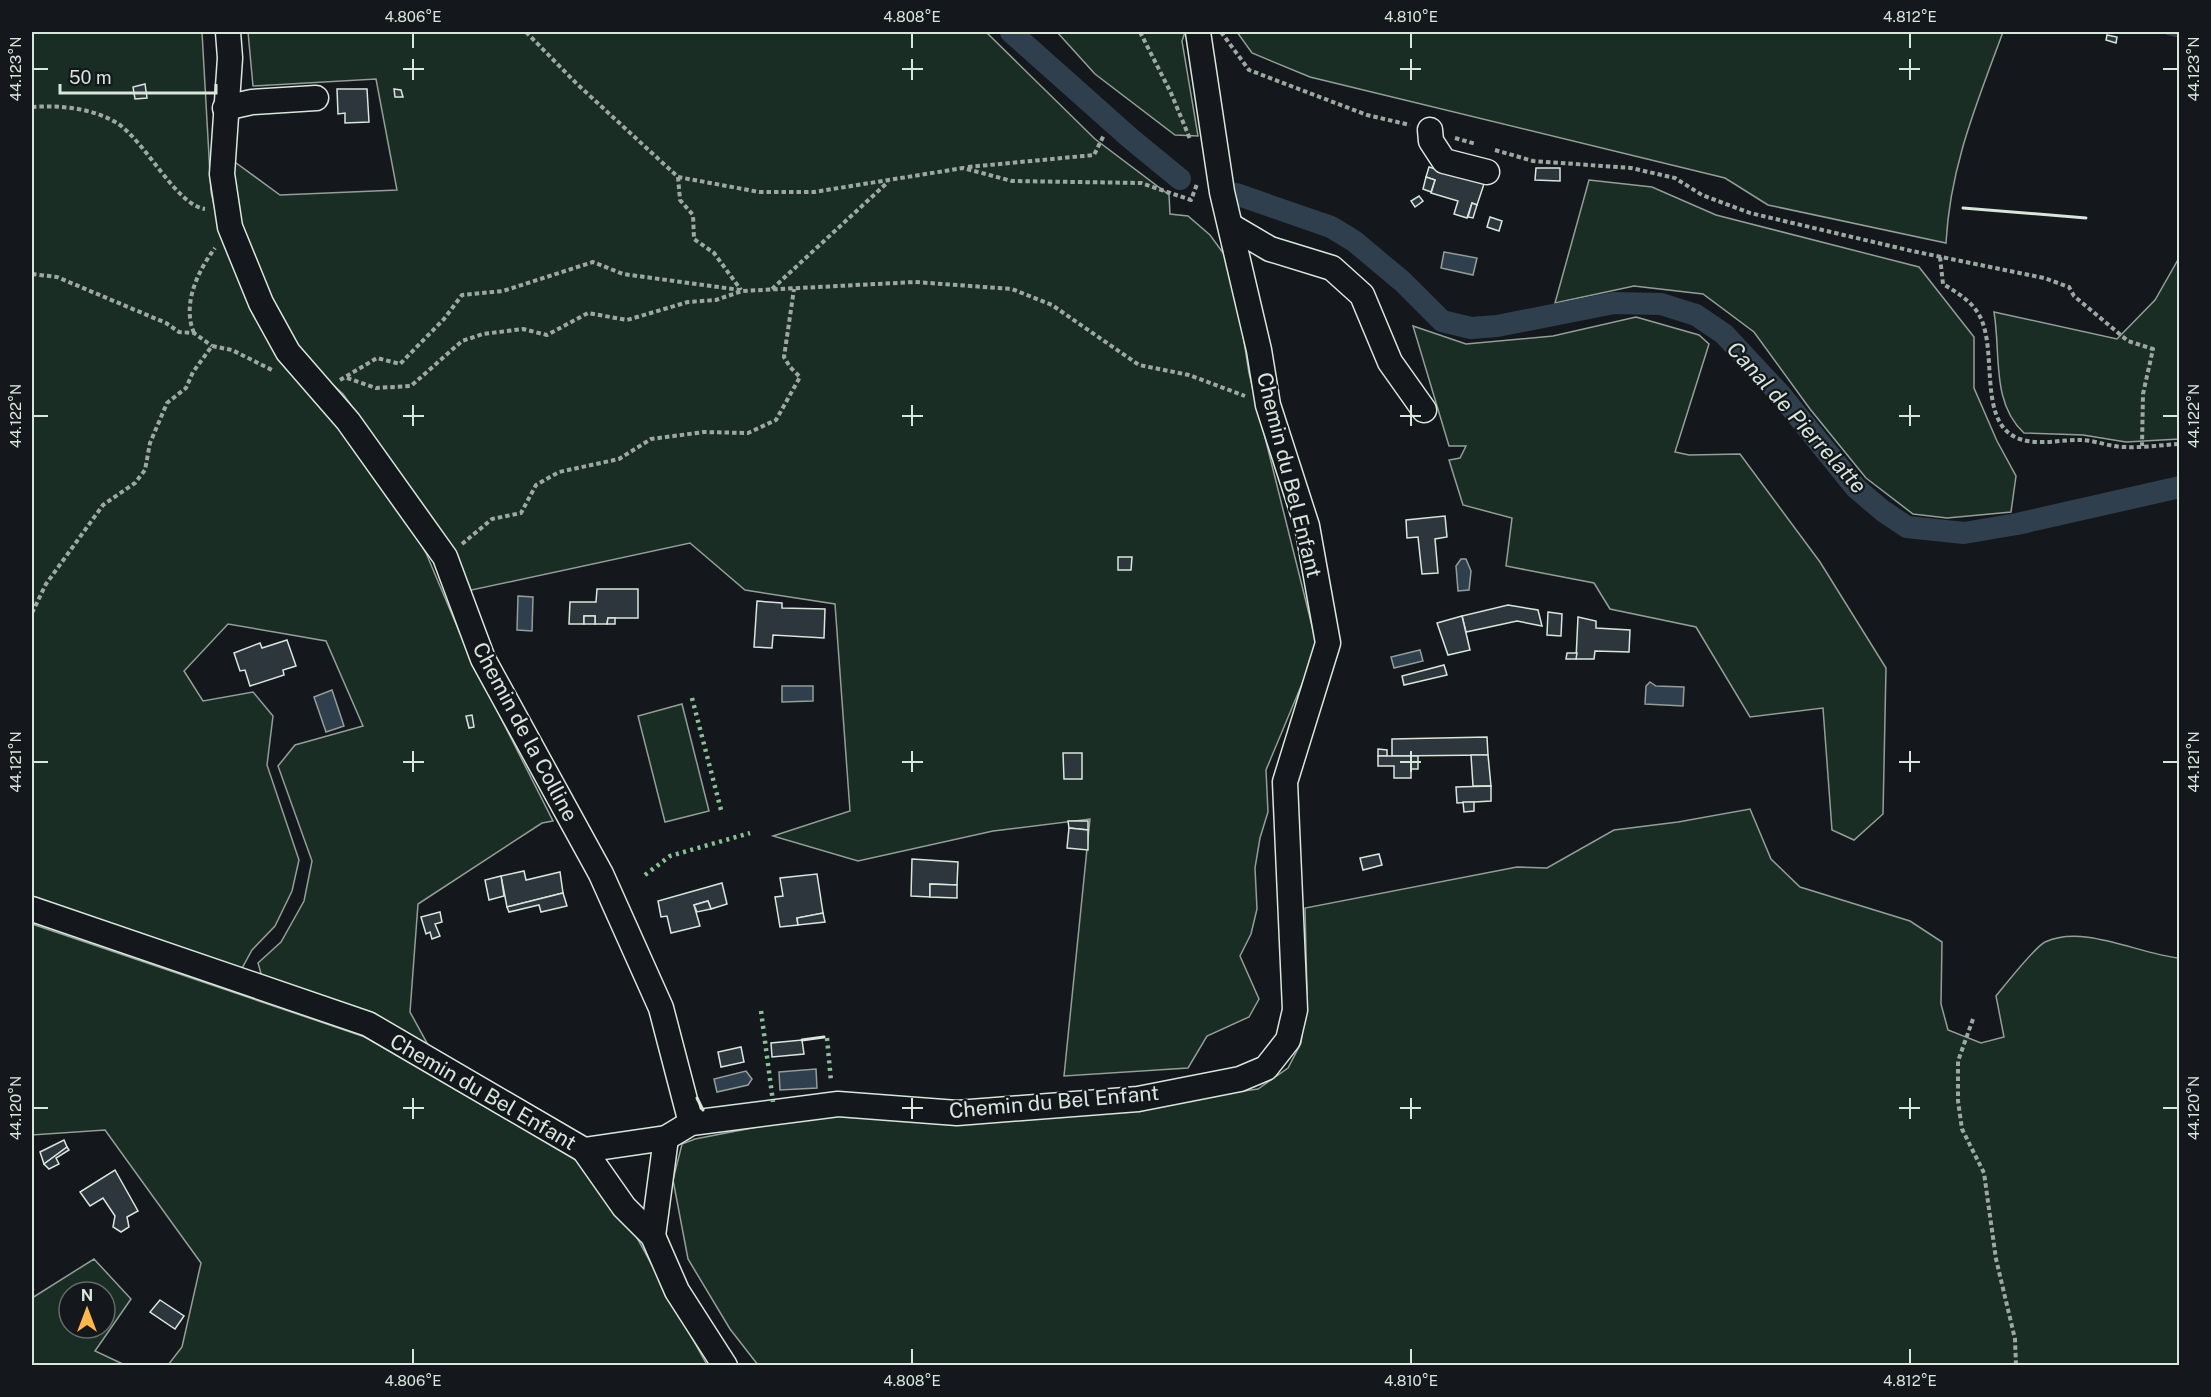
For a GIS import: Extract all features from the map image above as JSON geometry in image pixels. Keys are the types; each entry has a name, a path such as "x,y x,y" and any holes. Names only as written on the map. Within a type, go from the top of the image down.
{"street":[{"name":"Chemin de la Colline","path":"228,32 230,58 222,174 229,219 261,303 288,352 372,453 444,558 483,659 601,874 656,998 691,1123"},
{"name":"Chemin du Bel Enfant","path":"32,909 368,1024 584,1150 666,1138 691,1123 838,1104 957,1113 1137,1100 1240,1079 1266,1068 1288,1040 1295,1010 1286,782 1328,643 1307,526 1268,405 1222,192 1198,32"},
{"path":"225,108 252,102 316,98"},
{"path":"1430,130 1431,141 1444,161 1487,172"},
{"path":"1231,226 1270,249 1332,268 1362,295 1390,362 1424,410"},
{"path":"653,1236 666,1138"},
{"path":"584,1150 624,1207 653,1236 677,1291 725,1365"}],"path":[{"path":"526,32 577,84 678,177 759,192 814,192 888,182 963,168 1094,155 1104,135"},
{"path":"1140,32 1171,93 1192,143"},
{"path":"1221,32 1249,70 1367,115 1430,130 1533,161 1631,168 1675,178 1702,195 1750,213 1940,257 2044,278 2068,287 2074,296 2128,341 2153,349 2143,394 2142,446"},
{"path":"32,107 52,106 89,111 117,124 140,144 185,200 198,208 229,219 206,261 189,303 188,320 194,333 212,346 232,350 275,372"},
{"path":"963,168 1012,181 1141,183 1191,200 1197,191 1197,182"},
{"path":"678,177 680,200 693,215 694,238 714,253 742,291"},
{"path":"771,289 888,182"},
{"path":"1940,257 1943,284 1960,294 1979,314 1986,338 1995,412 2005,430 2017,438 2038,442 2084,440 2123,447 2180,444"},
{"path":"318,388 348,378 377,358 400,364 444,319 462,295 503,291 593,262 623,274 742,291 915,282 1012,289 1052,305 1139,365 1189,375 1268,405"},
{"path":"32,274 57,277 166,323 179,332 194,333"},
{"path":"444,558 492,519 521,513 536,485 559,472 619,459 651,439 704,432 748,433 776,420 800,377 784,357 794,289"},
{"path":"348,378 376,388 411,386 462,341 483,334 523,329 547,335 588,313 627,320 688,302 716,300 742,291"},
{"path":"32,613 46,584 103,505 135,483 145,470 150,443 167,403 186,388 193,372 212,346"},
{"path":"1973,1019 1958,1061 1958,1101 1962,1129 1984,1173 1996,1259 2015,1339 2016,1365"}],"green space":[{"path":"32,32 202,32 211,192 218,222 279,357 290,373 325,405 389,491 426,553 470,657 553,821 542,823 418,904 410,1012 434,1056 262,977 258,963 281,942 304,901 312,861 278,766 295,745 363,726 326,641 228,624 184,671 203,701 253,692 273,716 267,765 299,860 292,891 275,926 252,950 241,970 32,903"},
{"path":"248,32 986,32 1095,139 1169,195 1170,214 1188,216 1210,235 1232,265 1249,373 1317,646 1313,665 1304,679 1266,770 1268,812 1260,838 1255,868 1257,909 1251,934 1240,956 1259,999 1249,1017 1207,1036 1188,1068 1064,1076 1090,819 993,831 858,861 773,836 850,811 835,604 745,590 690,543 467,591 377,441 343,394 294,349 237,226 232,160 280,195 397,190 376,79 253,86"},
{"path":"1057,32 1185,32 1182,41 1198,136 1175,135 1095,74"},
{"path":"1237,32 2003,32 1966,135 1953,188 1946,243 1768,205 1725,178 1310,77 1252,53"},
{"path":"1589,180 1652,187 1716,215 1919,267 1974,337 1974,388 1997,441 2016,476 2011,512 1947,518 1913,514 1866,478 1810,409 1754,332 1703,294 1634,286 1555,303"},
{"path":"2179,258 2179,439 2126,442 2083,435 2024,433 2006,407 2002,392 1994,312 2117,339 2155,300"},
{"path":"1636,317 1699,335 1709,344 1675,452 1689,455 1740,454 1820,562 1886,668 1883,814 1854,840 1832,830 1823,708 1750,717 1696,627 1610,609 1594,583 1506,566 1512,518 1463,505 1449,460 1460,458 1466,446 1449,446 1413,326 1466,344 1553,336"},
{"path":"682,704 709,811 665,822 638,716"},
{"path":"1750,809 1771,859 1800,887 1910,921 1942,942 1941,1004 1948,1030 1981,1043 2004,1037 1996,996 2027,958 2045,942 2060,937 2094,938 2179,958 2179,1365 758,1365 730,1329 688,1259 673,1180 682,1144 695,1139 855,1108 1184,1099 1258,1089 1288,1068 1301,1043 1307,993 1305,908 1517,867 1547,868 1614,830 1678,822"},
{"path":"32,924 365,1037 573,1155 631,1227 707,1365 168,1365 182,1347 201,1263 105,1130 32,1135"},
{"path":"94,1259 113,1280 61,1280"},
{"path":"57,1282 57,1340 103,1340 95,1351 125,1365 32,1365 32,1298"},
{"path":"117,1284 131,1299 117,1319"}],"water":[{"path":"1444,252 1477,258 1473,275 1441,268"},
{"path":"1461,559 1466,559 1471,571 1469,590 1458,591 1456,566"},
{"path":"518,596 533,597 532,631 517,630"},
{"path":"1420,650 1423,661 1394,668 1391,657"},
{"path":"1650,682 1656,686 1684,687 1683,706 1645,704 1646,686"},
{"path":"782,686 813,686 813,701 782,702"},
{"path":"332,690 344,726 326,732 314,697"},
{"path":"816,1069 817,1088 780,1090 779,1072"},
{"path":"746,1071 752,1079 748,1085 717,1092 714,1079"}],"building":[{"path":"2107,35 2117,37 2116,43 2106,40"},
{"path":"145,84 147,98 135,99 133,87"},
{"path":"337,89 367,89 369,122 345,123 345,113 338,114"},
{"path":"394,89 401,90 403,97 395,97"},
{"path":"1429,167 1484,184 1477,205 1472,203 1467,218 1454,214 1458,201 1431,193 1435,180 1426,177"},
{"path":"1536,168 1560,168 1560,181 1535,180"},
{"path":"1426,177 1435,180 1431,192 1423,189"},
{"path":"1419,196 1423,201 1415,207 1411,201"},
{"path":"1472,203 1477,205 1473,218 1468,217"},
{"path":"1490,217 1502,221 1499,231 1487,227"},
{"path":"1445,516 1447,537 1435,539 1438,573 1422,574 1418,537 1407,538 1406,520"},
{"path":"1118,557 1132,557 1131,570 1118,570"},
{"path":"597,589 638,589 638,618 608,618 607,624 595,624 595,616 584,616 584,624 569,624 570,602 596,602"},
{"path":"757,601 782,603 782,608 825,609 824,638 773,635 772,648 754,647"},
{"path":"1508,605 1538,610 1542,626 1517,621 1466,632 1462,616"},
{"path":"1548,612 1562,614 1561,636 1547,635"},
{"path":"584,616 595,616 595,624 584,624"},
{"path":"1462,616 1470,650 1448,655 1437,623"},
{"path":"1578,617 1596,621 1596,628 1630,630 1629,652 1595,651 1594,659 1576,659"},
{"path":"608,618 615,618 615,624 607,624"},
{"path":"287,640 296,666 283,670 284,675 250,686 245,670 240,671 234,653 260,643 262,648"},
{"path":"1567,653 1577,653 1576,659 1566,659"},
{"path":"1444,665 1447,675 1404,685 1402,676"},
{"path":"472,715 474,727 469,728 466,716"},
{"path":"1487,737 1488,755 1392,756 1392,739"},
{"path":"1378,749 1387,750 1387,756 1378,756"},
{"path":"1063,753 1082,753 1082,779 1064,779"},
{"path":"1471,755 1488,755 1491,786 1473,786"},
{"path":"1378,756 1418,756 1418,769 1411,769 1411,778 1394,778 1394,766 1378,766"},
{"path":"1491,786 1491,801 1457,803 1456,787"},
{"path":"1463,802 1474,802 1474,811 1464,812"},
{"path":"1068,821 1088,821 1088,830 1069,828"},
{"path":"1069,828 1088,830 1088,850 1067,848"},
{"path":"1379,854 1382,865 1363,870 1360,858"},
{"path":"912,859 958,862 957,885 930,884 930,897 911,896"},
{"path":"524,871 526,880 560,872 563,893 507,907 501,876"},
{"path":"817,874 823,913 797,918 798,925 780,927 775,897 783,896 780,878"},
{"path":"501,876 504,896 489,900 485,880"},
{"path":"722,883 727,904 711,909 708,901 694,905 700,926 671,933 667,916 661,917 658,901"},
{"path":"930,884 957,885 957,898 930,897"},
{"path":"563,893 567,906 541,912 539,905 509,912 507,907"},
{"path":"708,901 711,909 697,912 694,905"},
{"path":"440,912 442,922 435,924 440,936 432,939 430,932 426,934 421,917"},
{"path":"823,913 825,922 798,925 797,918"},
{"path":"802,1040 804,1054 772,1057 771,1043"},
{"path":"741,1047 744,1062 721,1067 718,1052"},
{"path":"64,1140 67,1147 44,1164 40,1152"},
{"path":"67,1147 69,1150 56,1158 59,1164 49,1169 44,1164"},
{"path":"115,1170 138,1211 127,1217 129,1227 121,1232 113,1227 115,1216 103,1198 90,1206 80,1192"},
{"path":"160,1300 184,1316 175,1329 150,1312"}],"waterway":[{"name":"Canal de Pierrelatte","path":"1011,32 1130,138 1180,179"},
{"path":"2168,32 2180,35 2179,32"},
{"name":"Canal de Pierrelatte","path":"1236,194 1331,227 1354,241 1403,282 1442,321 1471,328 1497,326 1614,303 1661,304 1696,315 1724,334 1780,394 1856,488 1883,511 1907,527 1964,533 2017,524 2180,487"}],"hedge":[{"path":"692,698 721,810"},
{"path":"645,875 670,856 750,833"},
{"path":"761,1011 773,1102"},
{"path":"827,1038 831,1081"}],"wall":[{"path":"1963,208 2086,218"},
{"path":"802,1040 824,1037"},
{"path":"697,1098 703,1110"}]}
